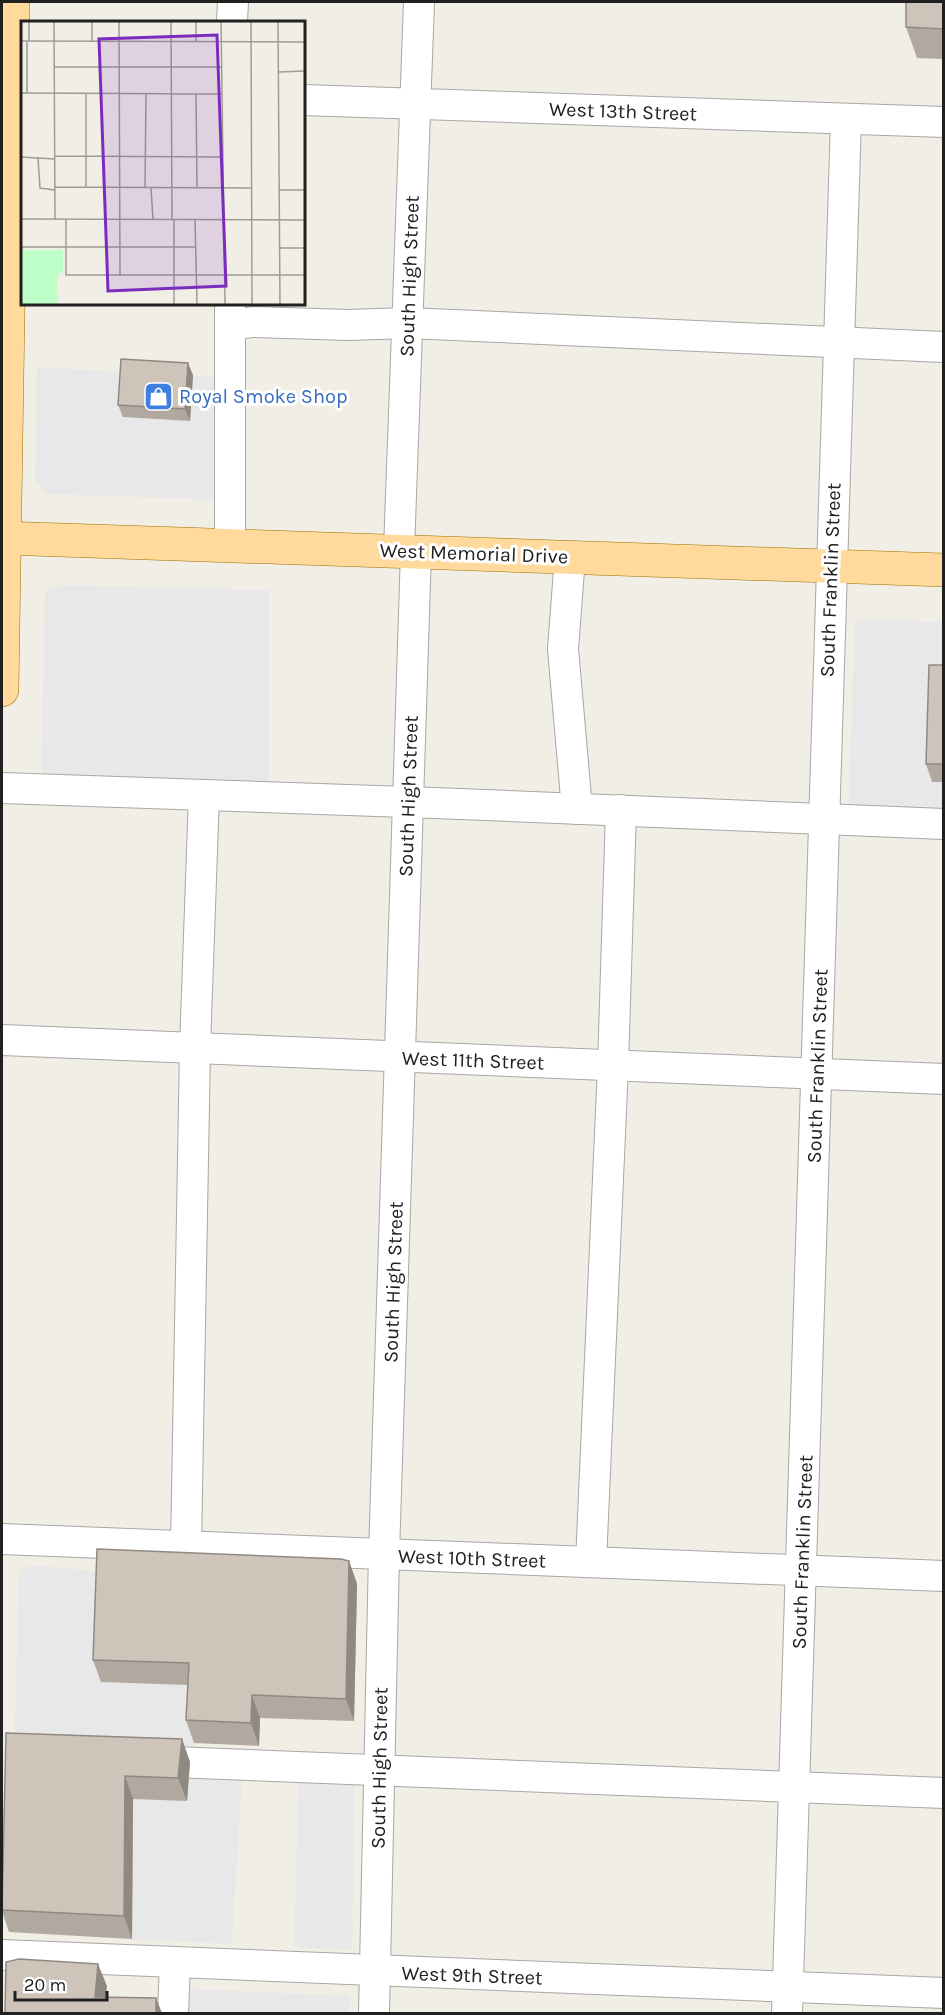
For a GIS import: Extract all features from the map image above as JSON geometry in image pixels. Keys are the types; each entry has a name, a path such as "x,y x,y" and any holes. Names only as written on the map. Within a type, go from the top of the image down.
{"main road":[{"path":"2,690 13,2"},
{"name":"West Memorial Drive","path":"3,538 944,570"}],"street":[{"path":"232,21 233,2"},
{"name":"South High Street","path":"374,2013 384,1554 408,802 407,323 419,2"},
{"name":"West 13th Street","path":"304,100 944,122"},
{"name":"South Franklin Street","path":"788,2000 817,1074 830,566 846,119"},
{"path":"230,545 230,314 253,322 348,325 407,323 944,347"},
{"path":"570,557 563,649 577,809"},
{"path":"2,788 944,824"},
{"path":"186,1546 195,1048 204,795"},
{"path":"591,1562 613,1066 621,810"},
{"name":"West 11th Street","path":"2,1041 944,1079"},
{"name":"West 10th Street","path":"2,1539 944,1576"},
{"path":"120,1760 944,1793"},
{"name":"West 9th Street","path":"2,1955 376,1971 788,2000 944,1993"},
{"path":"173,2013 175,1963"}],"shaded area":[{"path":"37,367 125,372 189,421 193,375 230,379 230,500 46,494 35,480"},
{"path":"58,585 269,590 269,797 41,789 45,591"},
{"path":"855,619 943,622 943,824 848,820"},
{"path":"33,1565 105,1572 197,1686 194,1743 190,1762 243,1764 232,1944 132,1939 133,1799 14,1755 19,1570"},
{"path":"299,1766 355,1769 352,1950 294,1947"},
{"path":"174,1988 350,1996 349,2013 173,2014"}],"building":[{"path":"906,2 944,2 944,29 906,27"},
{"name":"Royal Smoke Shop","path":"121,359 188,363 185,409 118,405"},
{"path":"929,665 944,665 944,764 926,764"},
{"path":"97,1549 349,1561 346,1699 252,1695 251,1723 186,1720 189,1663 93,1660"},
{"path":"6,1733 182,1739 178,1778 125,1776 124,1916 2,1910"},
{"path":"19,1959 98,1964 95,1997 156,1998 156,2013 5,2013 6,1962"}],"place":[{"name":"Royal Smoke Shop","path":"158,396"}]}
